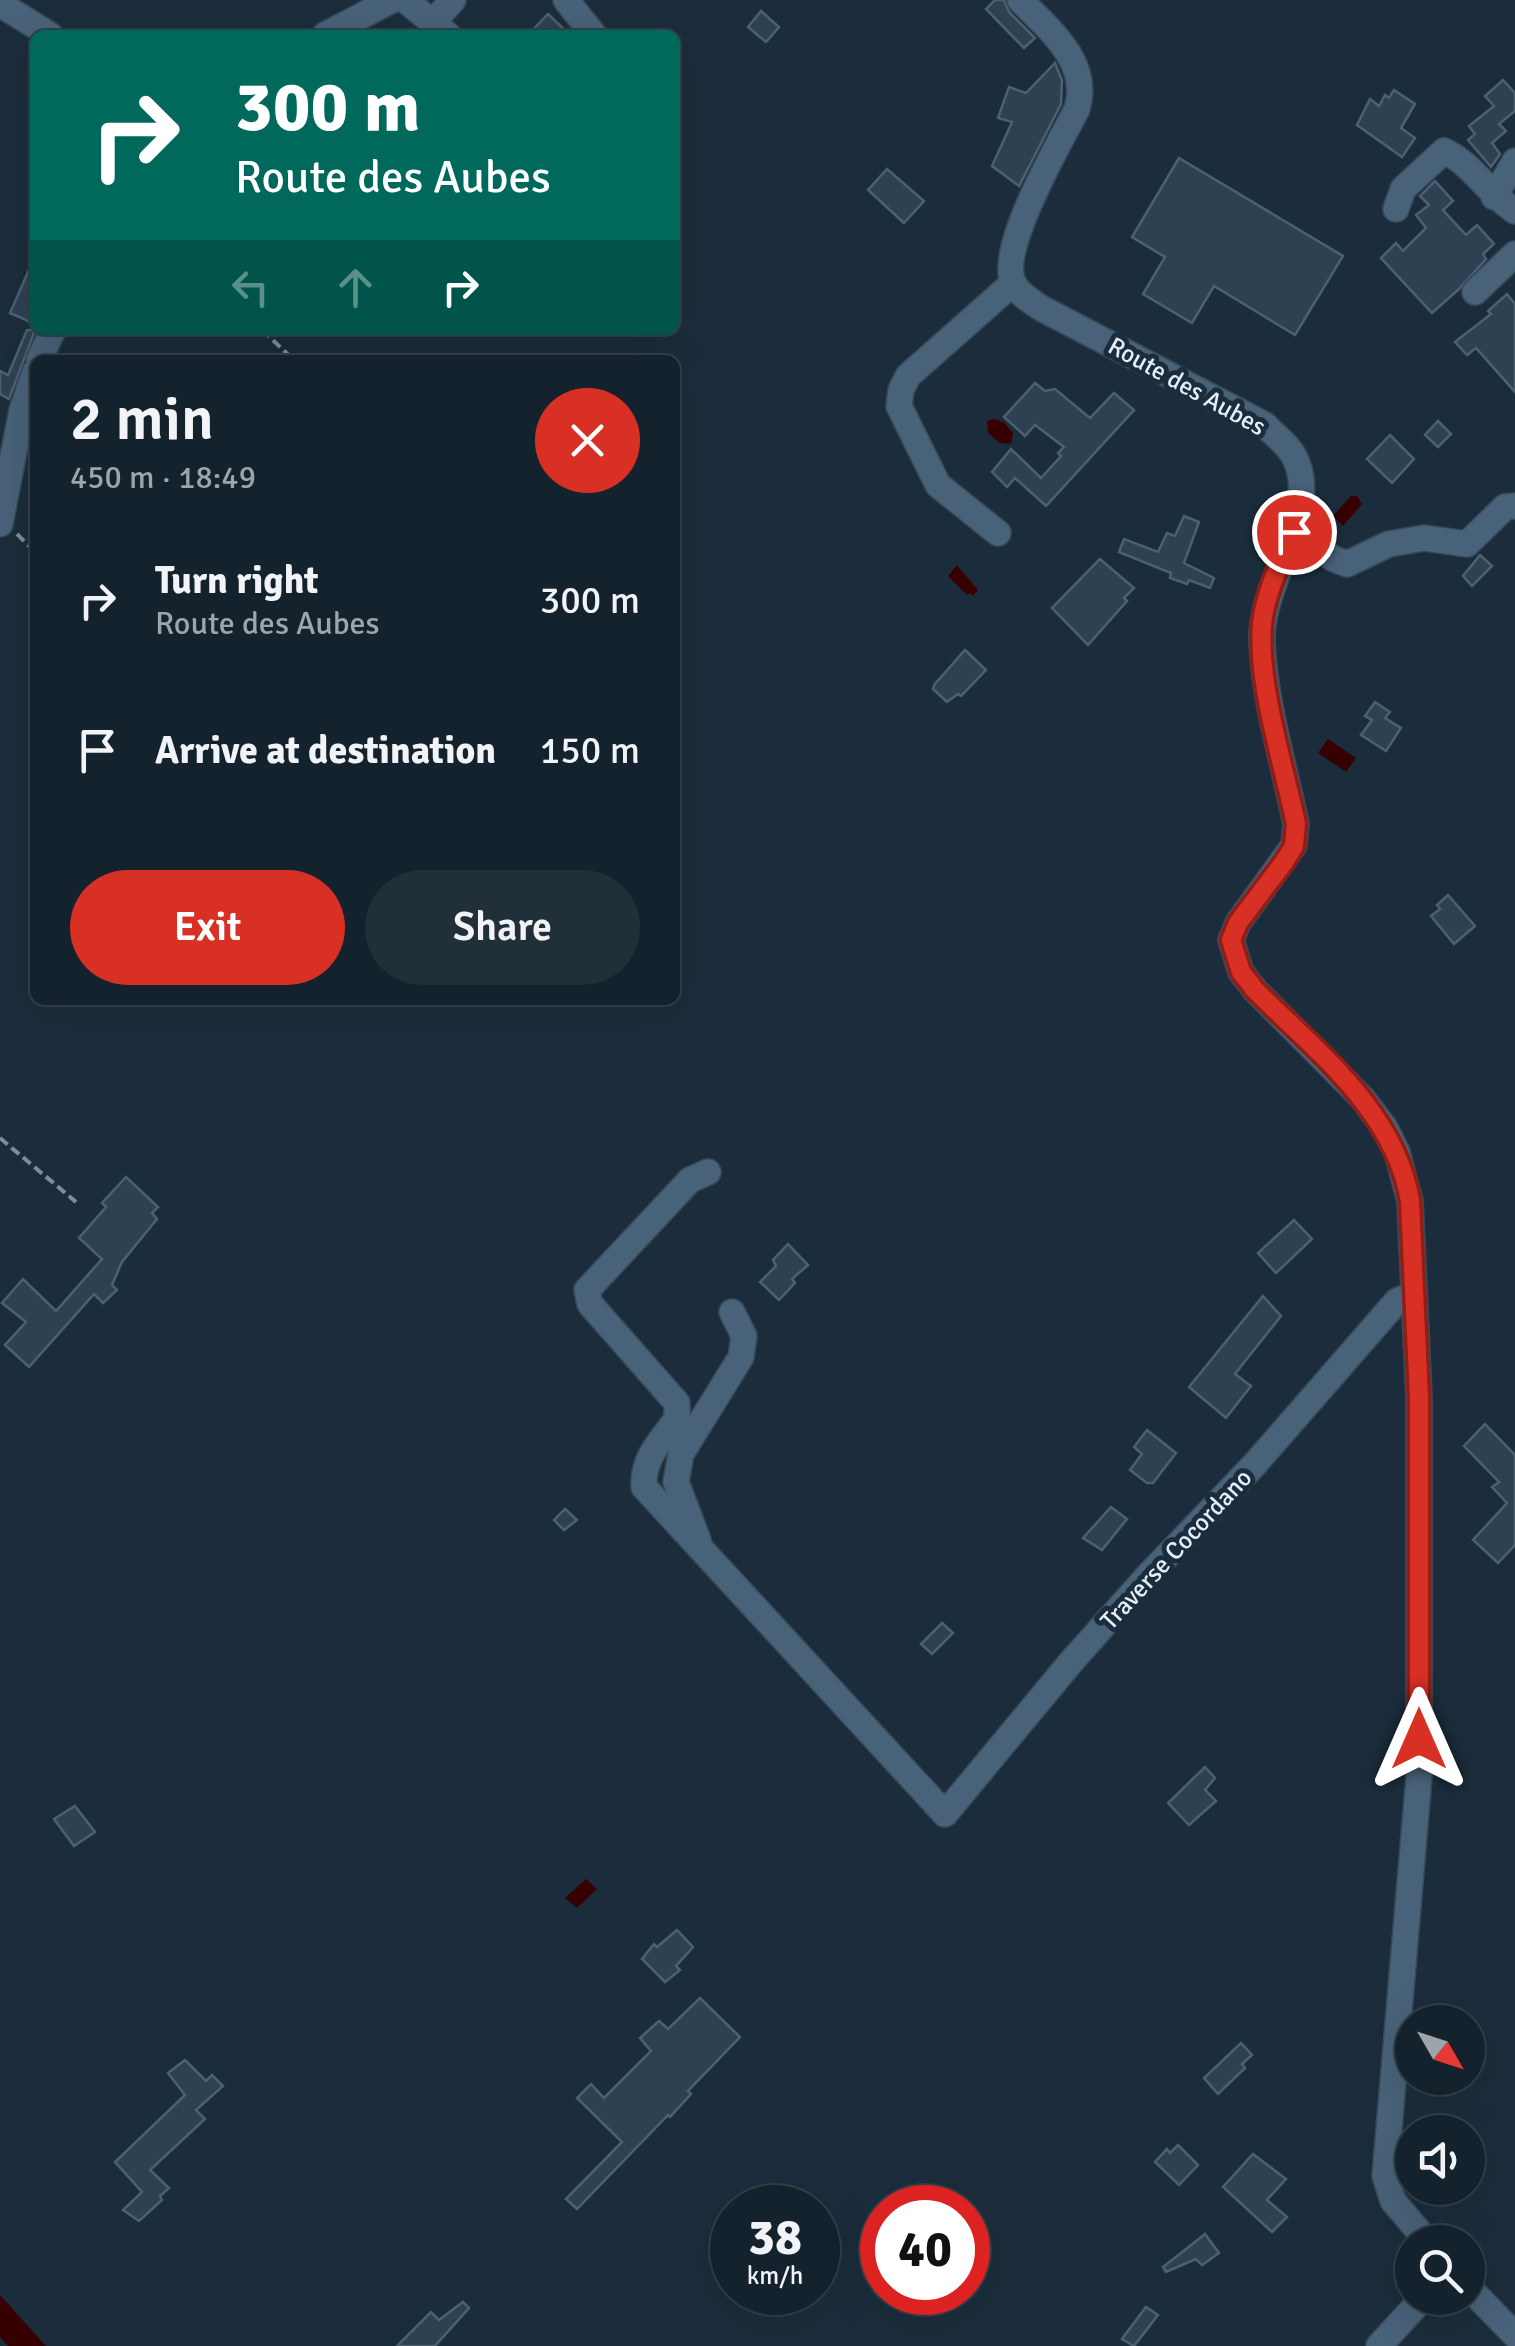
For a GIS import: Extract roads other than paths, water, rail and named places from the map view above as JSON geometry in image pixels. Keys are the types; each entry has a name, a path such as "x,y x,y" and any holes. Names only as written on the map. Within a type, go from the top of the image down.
{"street":[{"path":"335,30 392,0"},
{"path":"405,0 440,28 453,0"},
{"path":"566,0 590,30"},
{"path":"998,534 938,485 899,406 908,376 1013,282 1009,268 1016,235 1083,90 1076,63 1020,0"},
{"path":"0,4 42,30"},
{"path":"1396,209 1403,189 1444,151 1456,156 1504,204"},
{"path":"1504,204 1515,162"},
{"path":"1475,292 1515,254"},
{"name":"Route des Aubes","path":"1013,282 1041,308 1265,425 1291,452 1302,476 1301,506 1270,588 1262,642 1266,680 1296,824 1294,846 1238,923 1231,940 1241,972 1255,990 1363,1099 1397,1152 1410,1201 1419,1398 1419,1776 1385,2176 1393,2201 1413,2225"},
{"path":"0,524 30,387"},
{"path":"1294,532 1347,564 1390,544 1424,538 1466,544 1505,506 1515,506"},
{"path":"700,1545 644,1487 644,1470 650,1454 677,1419 677,1403 590,1304 587,1290 690,1180 708,1172"},
{"name":"Traverse Cocordano","path":"700,1545 946,1814 1146,1578 1256,1464 1397,1301 1414,1294"},
{"path":"700,1545 692,1515 676,1482 681,1454 741,1357 744,1336 732,1312"},
{"path":"1485,2304 1515,2336"},
{"path":"1380,2346 1408,2315"}]}
